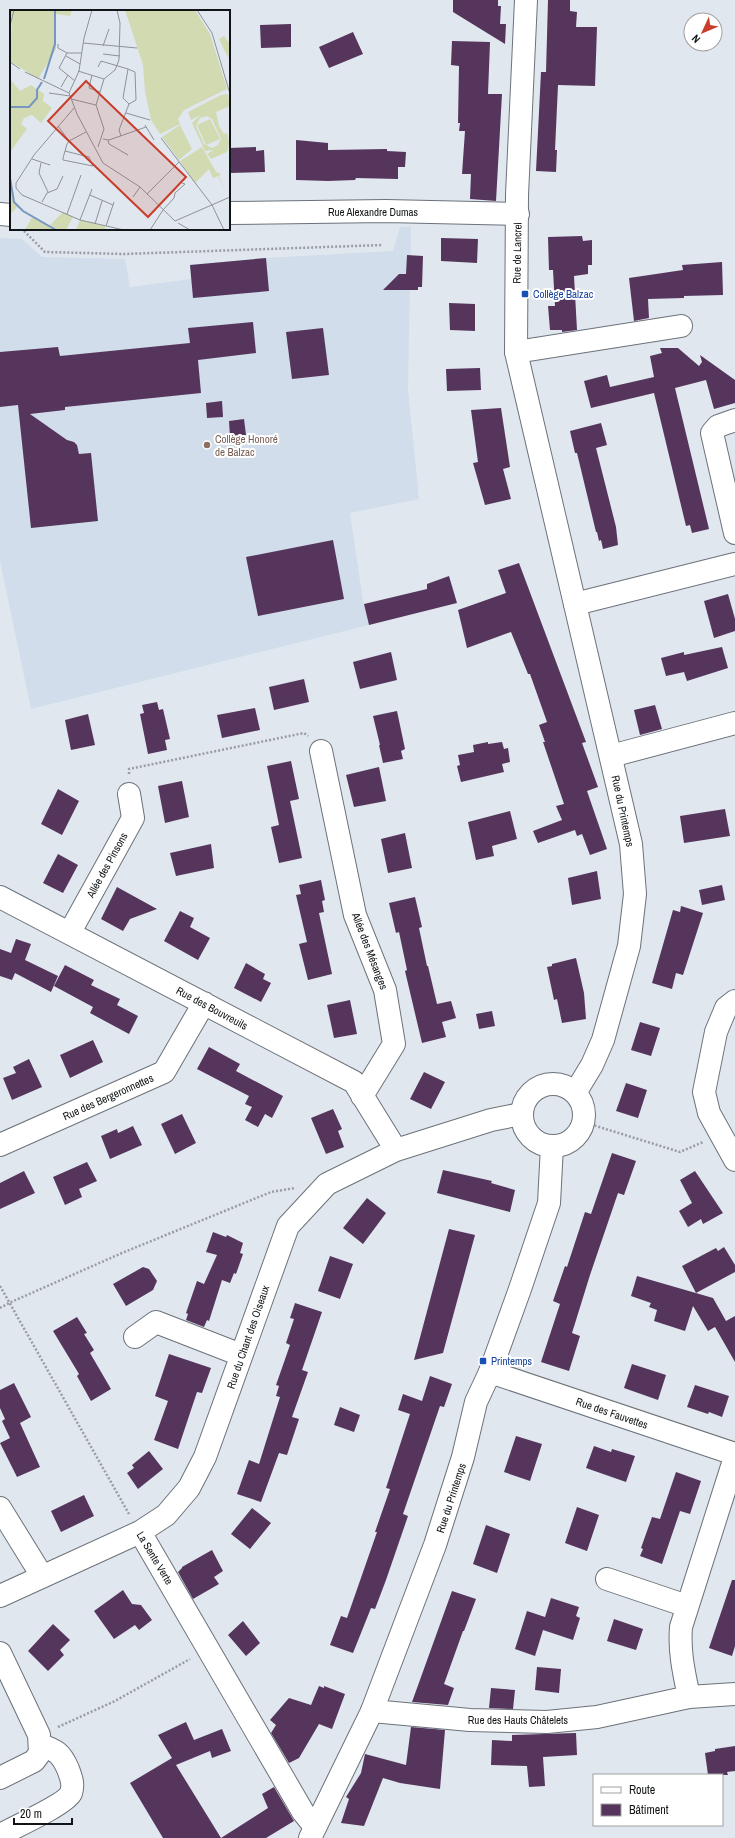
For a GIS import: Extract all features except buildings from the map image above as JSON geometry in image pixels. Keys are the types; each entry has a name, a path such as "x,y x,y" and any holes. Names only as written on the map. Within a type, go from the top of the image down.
{"street":[{"name":"Rue de Lancrel","path":"526,0 518,214 516,352 567,571"},
{"name":"Rue Alexandre Dumas","path":"230,214 386,211 518,214"},
{"path":"0,214 10,220"},
{"path":"516,352 681,326"},
{"path":"735,420 718,426 712,433 735,533"},
{"path":"575,604 735,564"},
{"name":"Rue du Printemps","path":"567,571 632,844 635,894 629,946 603,1040 592,1065 575,1093"},
{"path":"611,756 735,723"},
{"name":"Allée des Mésanges","path":"321,751 355,915 385,990 394,1044 362,1096"},
{"name":"Allée des Pinsons","path":"70,932 133,818 129,794"},
{"name":"Rue des Bouvreuils","path":"0,897 70,932 354,1082 396,1150"},
{"path":"735,1001 726,1008 716,1032 704,1092 709,1113 735,1160"},
{"name":"Rue des Bergeronnettes","path":"0,1145 164,1072 204,1003"},
{"path":"557,1083 565,1086 575,1093 582,1103 584,1115 579,1131 574,1137 564,1144 552,1146 541,1143 530,1136 524,1126 521,1114 524,1102 531,1092 541,1086 557,1083"},
{"name":"Rue du Chant des Oiseaux","path":"0,1596 140,1532 166,1514 189,1488 205,1458 288,1226 327,1184 396,1150 491,1120 521,1114"},
{"name":"Rue du Printemps","path":"312,1833 372,1711 435,1545 464,1457 476,1402 490,1372 549,1203 552,1146"},
{"path":"135,1337 156,1322 242,1355"},
{"name":"Rue des Fauvettes","path":"490,1372 735,1456 681,1627 680,1646 689,1697"},
{"path":"0,1508 42,1576"},
{"name":"La Sente Verte","path":"140,1532 303,1812 312,1833"},
{"path":"607,1579 687,1606"},
{"path":"0,1653 39,1740 40,1753 34,1761 0,1778"},
{"name":"Rue des Hauts Châtelets","path":"372,1711 470,1720 547,1722 597,1717 689,1697 735,1694"},
{"path":"0,1835 60,1803 71,1794 73,1781 63,1759 56,1750 39,1740"}],"path":[{"path":"23,230 45,252 124,254 383,245"},
{"path":"129,794 129,769 304,733 312,738 321,751"},
{"path":"583,1122 680,1152 720,1134"},
{"path":"0,1308 122,1253 271,1192 327,1184"},
{"name":"La Sente Verte","path":"0,1286 140,1532"},
{"path":"39,1740 115,1701 209,1649"}],"shaded area":[{"name":"Collège Honoré de Balzac","path":"411,226 408,390 419,499 350,513 363,601 369,625 31,709 0,561 0,238 22,239 42,257 125,259 130,287 191,279 190,265 266,258 393,251 400,227"}],"place":[{"name":"Collège Balzac","path":"525,294"},
{"name":"Collège Honoré de Balzac","path":"207,445"},
{"name":"Printemps","path":"483,1361"}]}
